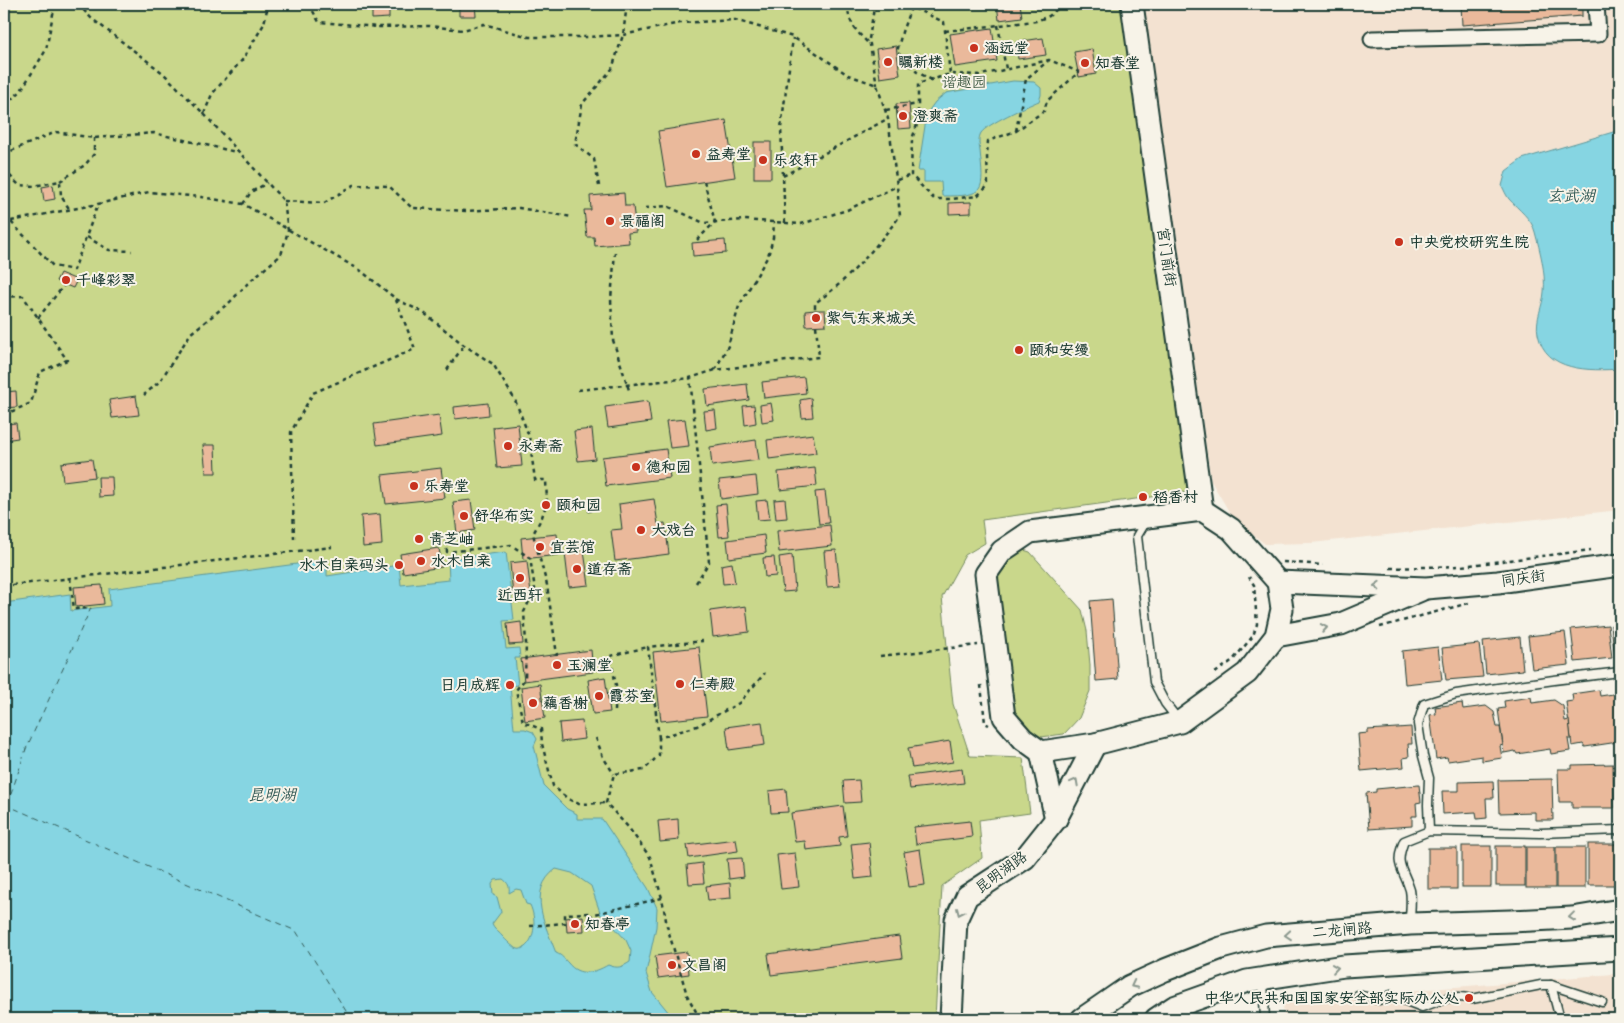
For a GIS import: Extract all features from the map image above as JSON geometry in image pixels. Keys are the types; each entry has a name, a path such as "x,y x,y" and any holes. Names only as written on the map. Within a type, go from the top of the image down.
{"street":[{"name":"宫门前街","path":"1132,4 1202,510"},
{"path":"1372,39 1598,34 1596,4"},
{"path":"1041,752 1095,744 1180,722 1247,673 1276,636 1282,609 1231,529 1202,510 1030,532 1002,551 986,574 1004,717 1023,739 1041,752 1056,820"},
{"name":"同庆街","path":"1426,588 1498,582 1620,565"},
{"path":"1262,579 1426,588"},
{"path":"1276,636 1341,624 1426,588"},
{"name":"昆明湖路","path":"950,1019 956,920 967,896 1025,858 1056,820 1095,744"},
{"name":"二龙闸路","path":"1082,1019 1130,986 1165,970 1221,948 1266,936 1410,924 1572,918 1620,910"},
{"path":"1495,922 1498,956"},
{"path":"1156,1019 1174,1007 1247,981 1262,978 1344,966 1620,949"}],"lane":[{"path":"1148,517 1137,536 1154,682 1165,703 1180,722"},
{"path":"1430,831 1428,805 1430,778 1423,756 1418,724 1424,704 1456,694 1620,672"},
{"path":"1410,924 1410,891 1400,866 1399,854 1404,841 1430,831 1540,833 1620,830"},
{"path":"1262,978 1265,1019"},
{"path":"1358,995 1379,1000 1392,995 1422,1007 1451,997 1463,996 1472,999 1540,985 1551,985 1602,1002"},
{"path":"1551,985 1560,1019"}],"path":[{"path":"4,105 20,92 46,50 54,4"},
{"path":"78,4 91,18 163,73 204,114 284,201 288,231 281,255 250,281 230,302 191,333 160,381 144,395"},
{"path":"204,114 212,94 243,59 264,24 268,4"},
{"path":"308,4 319,22 378,28 430,26 463,30 484,24 529,38 586,38 624,35 680,23 735,20 793,38 848,75 877,85"},
{"path":"599,186 594,159 575,144 582,104 612,69 624,35 627,4"},
{"path":"849,4 853,27 871,46"},
{"path":"815,310 815,302 834,290 865,260 900,216 888,118 877,85 869,39 874,8 862,4"},
{"path":"945,31 1036,21 1049,16 1063,4"},
{"path":"932,80 917,72 897,52 902,32 912,7 944,22 950,74"},
{"path":"998,25 1006,69"},
{"path":"785,223 781,128 793,38"},
{"path":"1016,131 1026,79 1049,60"},
{"path":"1049,60 1079,72 1048,100 1044,111 1016,131 988,141 988,186 977,196 934,199 912,175 912,139 918,122 918,84 950,74 981,75 1006,69 1049,60"},
{"path":"886,110 918,104"},
{"path":"783,176 888,118"},
{"path":"4,154 56,132 94,138 154,133 238,152"},
{"path":"4,136 12,150"},
{"path":"4,170 19,185 34,186 60,181 85,165 94,154 94,138"},
{"path":"897,180 912,175"},
{"path":"60,181 61,196 70,210"},
{"path":"704,181 715,222"},
{"path":"243,204 251,192 267,183"},
{"path":"284,201 324,203 354,185 389,186 412,208 466,211 519,208 572,217"},
{"path":"645,208 667,206 704,223 744,220 801,224 847,210 897,186"},
{"path":"4,222 70,210 149,192 201,197 243,204 360,270 396,299 424,313 464,345 493,364 515,400 529,436 536,480 546,480 547,502 533,534 547,585 557,655"},
{"path":"10,221 53,266 74,270 98,204"},
{"path":"697,240 715,222"},
{"path":"715,370 728,346 739,306 768,256 773,238 774,222"},
{"path":"87,237 109,250 132,251"},
{"path":"615,252 611,299 613,340 629,390"},
{"path":"38,318 64,284"},
{"path":"4,297 23,296 67,360 40,372 31,403 4,415"},
{"path":"294,539 291,432 313,393 415,349 396,299"},
{"path":"578,390 690,378 715,370 820,357 816,325"},
{"path":"447,370 464,345"},
{"path":"690,378 709,562 696,583"},
{"path":"588,511 593,510"},
{"path":"446,541 447,552 511,546 530,558 535,589 524,612 526,678 516,690 523,722 541,728 542,744 553,786 568,799 579,804 606,803"},
{"path":"4,586 332,546"},
{"path":"1382,568 1461,566 1596,550"},
{"path":"1212,676 1233,660 1253,636 1257,624 1262,579 1282,562 1327,566"},
{"path":"70,578 74,608 91,608"},
{"path":"1377,628 1476,602"},
{"path":"615,711 616,685 610,656 648,646 703,641"},
{"path":"880,656 995,643"},
{"path":"614,774 644,770 659,755 659,738 648,646"},
{"path":"659,738 697,726 739,703 765,673"},
{"path":"596,738 603,758 614,774 606,803"},
{"path":"606,803 650,857 687,995 700,1019"},
{"path":"530,926 565,923 565,914 588,913 588,917 662,898"}],"shaded area":[{"name":"中央党校研究生院","path":"1144,4 1620,4 1620,510 1311,543 1265,544 1234,520 1211,481"},
{"name":"中华人民共和国国家安全部实际办公处","path":"1614,974 1619,1019 1284,1019 1283,1001"}],"green space":[{"name":"颐和园","path":"4,4 1121,4 1194,491 982,520 985,543 965,555 942,597 953,704 970,756 1023,758 1030,813 979,820 982,858 942,886 935,1019 4,1019"},
{"path":"1017,548 1030,552 1082,610 1087,631 1090,691 1079,718 1064,734 1041,737 1021,724 1010,704 995,579 1002,563"}],"water":[{"path":"1013,81 1034,82 1041,88 1039,101 999,120 981,133 979,142 982,175 979,189 967,195 942,196 941,182 924,182 924,171 918,171 927,113 935,102 946,93"},
{"name":"玄武湖","path":"1620,130 1620,369 1583,369 1559,362 1550,356 1542,346 1537,328 1544,284 1539,247 1531,223 1509,199 1502,186 1506,171 1522,159"},
{"name":"昆明湖","path":"506,552 514,620 503,621 506,649 519,648 520,658 515,658 518,685 510,686 514,729 525,729 533,732 537,739 534,746 544,786 567,809 577,814 577,819 602,819 648,888 657,908 656,927 646,973 652,992 674,1019 4,1019 4,603 70,594 71,611 110,606 109,589 327,560 327,576 399,565 401,585 449,580 448,559","holes":["556,869 572,873 591,886 601,915 626,940 631,951 630,962 620,967 608,965 592,972 582,972 572,967 562,956 556,953 544,920 540,898 547,878","503,879 508,885 509,893 516,889 521,890 526,904 530,905 532,910 533,933 529,943 521,949 509,943 492,924 501,912 497,897 493,895 492,884 495,880"]}],"building":[{"path":"372,4 389,4 389,18 372,19"},
{"path":"389,4 459,4 459,6 389,9"},
{"path":"459,4 475,4 476,16 459,16"},
{"path":"997,4 1020,4 1022,17 999,20"},
{"path":"1461,4 1582,4 1582,16 1462,25"},
{"name":"涵远堂","path":"992,28 997,61 955,67 950,34"},
{"path":"1043,38 1046,55 1018,59 1016,42"},
{"name":"瞩新楼","path":"896,46 900,75 880,78 876,49"},
{"name":"知春堂","path":"1092,49 1096,74 1079,77 1074,52"},
{"name":"澄爽斋","path":"909,103 911,128 898,129 896,104"},
{"name":"益寿堂","path":"726,120 735,177 667,187 658,131"},
{"name":"乐农轩","path":"754,142 771,142 771,178 754,178"},
{"path":"53,185 55,199 44,201 42,187"},
{"name":"景福阁","path":"624,193 625,206 633,206 636,232 628,233 629,243 595,246 594,237 587,237 584,210 591,210 590,196"},
{"path":"971,202 971,213 949,214 949,203"},
{"path":"725,240 726,253 693,256 692,243"},
{"name":"千峰彩翠","path":"60,273 77,280 73,288 56,281"},
{"name":"紫气东来城关","path":"825,310 826,325 806,326 805,311"},
{"path":"804,377 806,393 764,398 762,382"},
{"path":"747,384 749,400 707,406 705,389"},
{"path":"16,391 17,407 4,408 4,392"},
{"path":"136,396 139,415 112,418 109,400"},
{"path":"811,398 813,417 802,418 800,400"},
{"path":"648,401 651,422 608,428 605,407"},
{"path":"488,403 489,415 455,419 454,407"},
{"path":"771,403 774,420 762,422 760,405"},
{"path":"754,405 756,423 745,425 743,406"},
{"path":"715,410 717,428 706,430 704,411"},
{"path":"439,415 442,436 377,445 374,424"},
{"path":"685,419 689,446 670,448 666,421"},
{"path":"16,423 18,438 4,440 4,424"},
{"name":"永寿斋","path":"518,424 522,466 497,468 493,427"},
{"path":"592,429 595,459 578,461 574,431"},
{"path":"813,434 816,453 769,459 767,440"},
{"path":"756,440 759,460 712,466 710,447"},
{"path":"203,445 215,445 216,473 206,473"},
{"name":"德和园","path":"666,449 670,478 606,486 602,457"},
{"path":"92,459 95,477 63,481 61,463"},
{"name":"乐寿堂","path":"441,468 445,498 386,504 382,475"},
{"path":"815,468 817,486 780,490 778,472"},
{"path":"756,476 758,494 721,499 719,480"},
{"path":"98,477 112,477 113,496 99,497"},
{"path":"825,491 829,523 819,524 815,492"},
{"name":"大戏台","path":"654,499 658,524 665,523 669,554 615,561 611,530 622,529 619,504"},
{"path":"785,499 787,518 776,519 774,500"},
{"name":"舒华布实","path":"471,500 475,530 457,533 453,502"},
{"path":"767,500 770,519 758,520 756,501"},
{"path":"726,504 729,536 719,537 716,505"},
{"path":"380,514 382,545 363,547 361,516"},
{"path":"830,525 832,546 779,552 777,531"},
{"name":"宜芸馆","path":"557,534 559,555 523,559 521,538"},
{"path":"764,535 766,553 729,558 727,540"},
{"name":"水木自亲","path":"439,548 442,567 403,573 400,554"},
{"path":"836,550 840,586 827,587 824,551"},
{"name":"道存斋","path":"584,551 589,585 569,587 565,553"},
{"path":"792,555 795,591 783,592 779,557"},
{"path":"774,557 776,576 765,577 763,558"},
{"name":"近西轩","path":"527,561 531,594 513,596 510,563"},
{"path":"732,563 735,583 723,584 721,565"},
{"path":"102,585 104,604 76,607 74,587"},
{"path":"1112,599 1118,679 1096,681 1090,601"},
{"path":"746,606 749,632 713,637 710,611"},
{"path":"521,622 523,644 509,645 507,624"},
{"path":"1620,624 1620,658 1615,659 1611,625"},
{"path":"1608,625 1612,658 1575,662 1571,629"},
{"path":"1565,632 1569,665 1532,669 1528,636"},
{"path":"1520,637 1523,670 1486,674 1483,641"},
{"path":"1479,644 1483,677 1446,680 1442,648"},
{"name":"仁寿殿","path":"699,647 707,716 661,721 653,652"},
{"path":"1438,647 1442,680 1405,684 1402,651"},
{"name":"玉澜堂","path":"591,650 593,672 524,681 521,659"},
{"name":"霞芬室","path":"605,677 610,712 593,714 588,680"},
{"name":"藕香榭","path":"540,684 545,718 525,721 521,687"},
{"path":"1599,690 1600,696 1620,693 1620,747 1618,742 1585,747 1583,744 1572,746 1566,702 1573,701 1572,694"},
{"path":"1531,697 1532,703 1554,700 1563,706 1565,721 1569,720 1571,739 1568,739 1570,751 1551,754 1550,749 1517,754 1515,751 1504,753 1498,709 1505,708 1504,701"},
{"path":"1462,703 1463,709 1486,706 1494,712 1497,727 1500,727 1503,745 1500,746 1502,758 1482,761 1482,756 1448,761 1447,757 1436,759 1430,715 1436,714 1435,707"},
{"path":"582,721 584,739 561,742 559,723"},
{"path":"762,722 765,745 729,750 726,727"},
{"path":"1411,727 1412,744 1408,744 1409,757 1403,758 1404,767 1361,771 1358,734 1368,733 1368,730"},
{"path":"950,741 953,762 912,768 908,748"},
{"path":"1613,764 1614,808 1572,808 1572,802 1559,802 1558,769 1572,769 1572,765"},
{"path":"962,769 964,783 910,789 908,776"},
{"path":"1552,779 1553,820 1535,820 1535,812 1499,813 1498,780"},
{"path":"859,780 861,802 845,803 843,781"},
{"path":"1493,781 1494,798 1486,798 1487,818 1477,819 1476,812 1443,814 1442,791 1459,791 1459,782"},
{"path":"1419,785 1421,802 1416,803 1417,816 1412,816 1412,826 1369,829 1366,793 1376,792 1376,789"},
{"path":"786,789 788,812 771,813 769,791"},
{"path":"843,806 847,836 839,837 840,846 806,850 805,841 795,842 791,813"},
{"path":"678,819 679,840 660,842 658,821"},
{"path":"970,821 972,837 916,844 914,827"},
{"path":"736,839 738,851 689,858 687,845"},
{"path":"869,842 873,877 855,879 851,844"},
{"path":"1588,844 1617,844 1617,885 1588,885"},
{"path":"1462,846 1491,846 1491,887 1462,887"},
{"path":"1496,846 1525,846 1525,886 1496,886"},
{"path":"1526,847 1555,847 1555,888 1526,888"},
{"path":"1556,847 1585,847 1585,888 1556,888"},
{"path":"1428,848 1457,848 1457,889 1428,889"},
{"path":"920,849 925,885 909,887 904,852"},
{"path":"795,853 799,887 781,889 777,855"},
{"path":"742,858 744,877 729,879 727,859"},
{"path":"702,863 704,883 689,884 687,865"},
{"path":"730,883 731,898 708,900 706,886"},
{"name":"知春亭","path":"583,916 584,931 567,932 566,918"},
{"path":"899,936 902,958 771,975 768,954"},
{"name":"文昌阁","path":"687,952 689,974 658,978 655,956"},
{"path":"1503,1015 1504,1019 1446,1019"}],"ferry route":[{"path":"4,815 26,749 91,608"},
{"path":"4,804 296,931 351,1019"}],"place":[{"name":"涵远堂","path":"974,48"},
{"name":"瞩新楼","path":"888,62"},
{"name":"知春堂","path":"1085,63"},
{"name":"澄爽斋","path":"903,116"},
{"name":"益寿堂","path":"696,154"},
{"name":"乐农轩","path":"763,160"},
{"name":"景福阁","path":"610,221"},
{"name":"中央党校研究生院","path":"1399,242"},
{"name":"千峰彩翠","path":"66,280"},
{"name":"紫气东来城关","path":"816,318"},
{"name":"颐和安缦","path":"1019,350"},
{"name":"永寿斋","path":"508,446"},
{"name":"德和园","path":"636,467"},
{"name":"乐寿堂","path":"414,486"},
{"name":"稻香村","path":"1143,497"},
{"name":"颐和园","path":"546,505"},
{"name":"舒华布实","path":"464,516"},
{"name":"大戏台","path":"641,530"},
{"name":"青芝岫","path":"419,539"},
{"name":"宜芸馆","path":"540,547"},
{"name":"水木自亲","path":"421,561"},
{"name":"水木自亲码头","path":"399,565"},
{"name":"道存斋","path":"577,569"},
{"name":"近西轩","path":"520,578"},
{"name":"玉澜堂","path":"557,665"},
{"name":"仁寿殿","path":"680,684"},
{"name":"日月成辉","path":"510,685"},
{"name":"霞芬室","path":"599,696"},
{"name":"藕香榭","path":"533,703"},
{"name":"知春亭","path":"575,924"},
{"name":"文昌阁","path":"672,965"},
{"name":"中华人民共和国国家安全部实际办公处","path":"1469,998"}],"park label":[{"name":"谐趣园","path":"964,82"}]}
